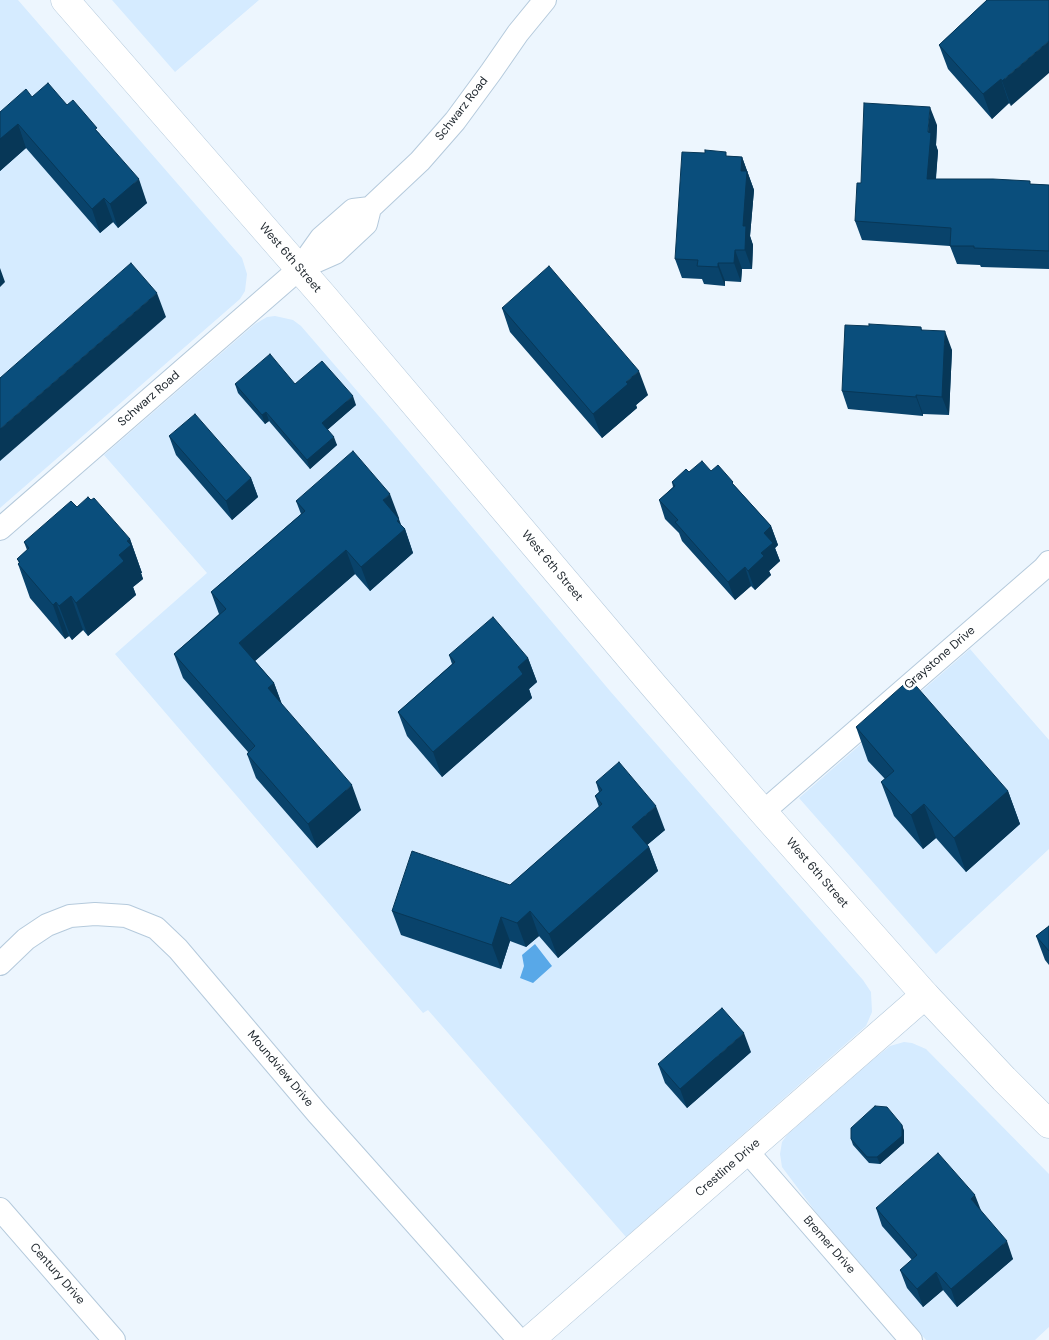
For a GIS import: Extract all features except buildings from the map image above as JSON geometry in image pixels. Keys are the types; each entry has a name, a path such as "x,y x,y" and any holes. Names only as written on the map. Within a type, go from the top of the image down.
{"main road":[{"name":"West 6th Street","path":"66,0 299,269 763,812 925,996 1004,1080 1049,1124"},
{"name":"Crestline Drive","path":"530,1340 925,996"}],"street":[{"name":"Schwarz Road","path":"0,528 299,269 321,238 353,210 370,208 420,161 455,121 544,0"},
{"name":"Graystone Drive","path":"763,812 1049,562"},
{"name":"Moundview Drive","path":"0,964 26,939 48,925 70,916 95,914 126,916 156,928 178,949 317,1113 519,1340"},
{"name":"Bremer Drive","path":"747,1151 911,1340"},
{"name":"Century Drive","path":"0,1209 114,1340"}],"shaded area":[{"path":"0,0 18,0 242,258 247,274 245,291 240,299 0,508"},
{"path":"112,0 259,0 175,72"},
{"path":"275,316 293,320 301,326 610,691 863,980 871,992 872,1012 866,1026 626,1237 428,1010 423,1013 115,654 207,573 104,455 255,324 267,317"},
{"path":"970,649 1049,740 1049,849 936,954 799,798"},
{"path":"904,1042 926,1049 1049,1174 1049,1327 1035,1340 926,1340 815,1211 782,1167 780,1154 782,1142 787,1135 890,1046"}],"water":[{"path":"535,944 552,966 533,983 520,978 524,966 522,955"}]}
